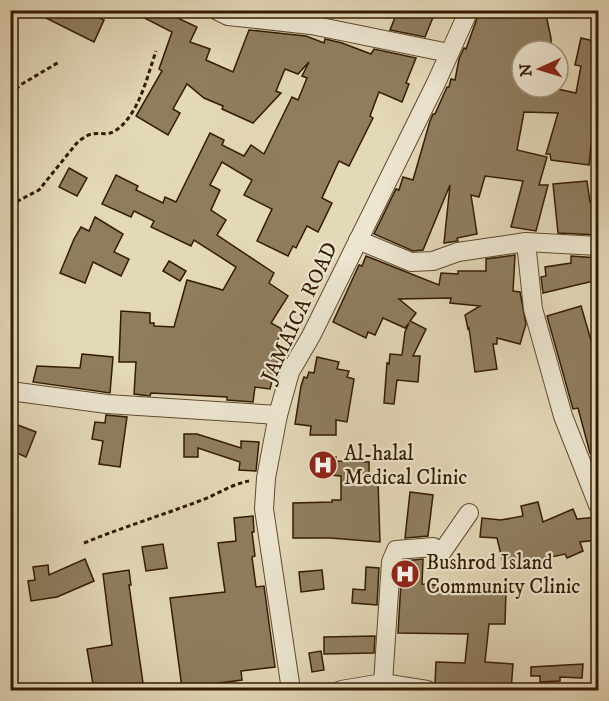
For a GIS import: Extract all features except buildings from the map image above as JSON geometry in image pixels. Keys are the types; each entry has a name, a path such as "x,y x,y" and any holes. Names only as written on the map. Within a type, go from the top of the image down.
{"street":[{"path":"216,10 228,16 311,25 449,53"},
{"name":"JAMAICA ROAD","path":"291,690 264,509 266,478 278,415 290,372 358,240 469,10"},
{"path":"358,240 411,262 433,261 458,252 526,242 598,246"},
{"path":"526,242 532,309 562,416 598,505"},
{"path":"10,391 107,404 278,415"},
{"path":"383,683 391,562 396,550 434,547 442,552 469,513"},
{"path":"341,690 383,683 427,690"}],"path":[{"path":"10,205 39,190 75,144 91,134 109,133 120,126 136,104 156,51"},
{"path":"10,94 22,84 59,62"},
{"path":"84,543 205,499 238,483 266,478"}],"place":[{"name":"Al-halal Medical Clinic","path":"323,465"},
{"name":"Bushrod Island Community Clinic","path":"405,574"}]}
